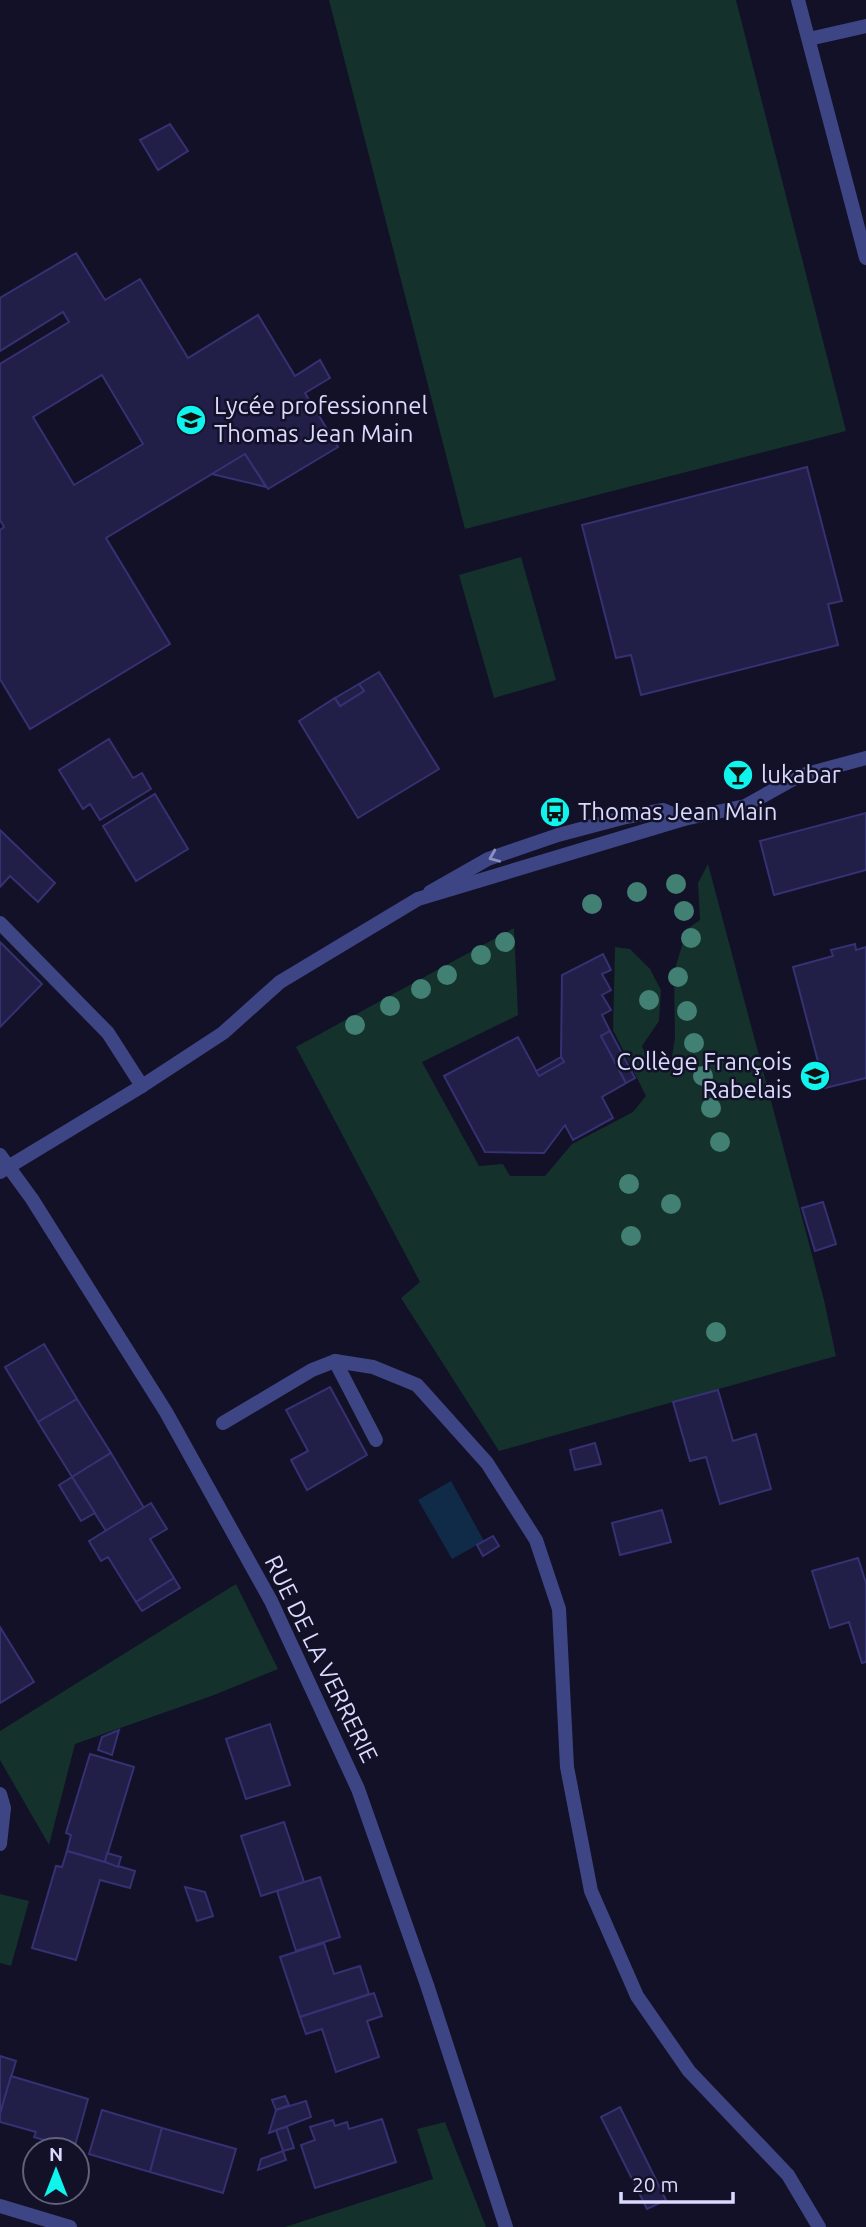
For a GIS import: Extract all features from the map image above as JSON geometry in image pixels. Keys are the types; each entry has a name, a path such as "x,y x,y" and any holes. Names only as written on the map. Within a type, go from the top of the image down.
{"street":[{"path":"798,0 866,258"},
{"path":"809,40 866,26"},
{"path":"418,899 684,819 745,806 799,776 866,758"},
{"path":"3,1164 142,1086 223,1034 281,982 488,859 558,835 626,817 663,810 684,819"},
{"path":"0,923 108,1033 142,1086"},
{"name":"RUE DE LA VERRERIE","path":"3,1164 32,1199 166,1412 283,1626 358,1788 506,2227"},
{"path":"335,1361 376,1440"},
{"path":"223,1423 312,1370 335,1361 373,1367 418,1385 487,1463 536,1539 559,1609 567,1767 591,1891 637,1996 689,2071 788,2175 819,2227"},
{"path":"0,1794 4,1808 0,1844"},
{"path":"0,2206 37,2222 70,2227"}],"green space":[{"path":"329,0 736,0 846,431 465,529"},
{"path":"521,557 556,680 494,698 459,575"},
{"path":"708,864 824,1300 836,1356 499,1451 401,1298 420,1282 296,1047 514,928 518,1015 422,1062 479,1166 503,1164 510,1176 545,1176 572,1144 633,1112 646,1096 613,1030 615,947 630,949 650,969 661,990 659,1021 642,1046 647,1058 657,1069 671,1063 675,1037 674,972 687,929 700,920 698,883"},
{"path":"236,1584 278,1669 214,1695 75,1744 49,1845 0,1760 0,1731"},
{"path":"0,1894 29,1901 11,1966 0,1963"},
{"path":"445,2122 486,2227 285,2227 433,2179 417,2129"}],"water":[{"path":"451,1481 484,1541 452,1559 418,1500"}],"building":[{"path":"170,124 188,151 158,170 140,140"},
{"path":"76,253 105,300 140,279 188,358 258,315 295,376 320,360 330,378 305,393 338,447 268,489 245,454 106,538 170,644 30,729 0,679 0,530 4,527 0,520 0,364 69,322 63,312 0,351 0,298","holes":["102,375 143,444 74,485 33,417"]},
{"path":"245,454 266,487 212,474"},
{"path":"807,467 842,601 828,604 838,645 641,695 631,655 616,658 582,525"},
{"path":"379,672 439,769 358,818 299,721 335,698 340,706 364,691 359,684"},
{"path":"359,684 364,691 340,706 335,698"},
{"path":"109,739 133,778 142,773 151,789 100,820 90,804 83,809 59,770"},
{"path":"155,794 188,849 136,881 103,826"},
{"path":"866,813 866,870 774,895 760,841"},
{"path":"0,830 55,883 38,902 10,876 0,887"},
{"path":"0,942 42,984 0,1027"},
{"path":"855,944 856,950 866,947 866,1078 825,1088 793,967 833,956 831,950"},
{"path":"603,954 611,970 602,974 611,990 602,995 611,1010 602,1015 610,1031 601,1036 626,1083 602,1097 613,1118 573,1140 565,1125 544,1153 485,1152 444,1076 518,1037 539,1076 564,1062 561,1057 562,975"},
{"path":"610,1031 635,1078 626,1083 601,1036"},
{"path":"561,1057 564,1062 539,1076 536,1071"},
{"path":"823,1202 836,1244 815,1251 802,1208"},
{"path":"44,1344 77,1399 38,1422 5,1367"},
{"path":"330,1387 367,1455 307,1490 291,1460 308,1451 286,1410"},
{"path":"718,1390 733,1441 756,1434 771,1489 720,1504 706,1457 690,1461 673,1402"},
{"path":"77,1399 111,1453 72,1477 38,1422"},
{"path":"595,1443 601,1464 575,1470 570,1450"},
{"path":"111,1453 144,1508 106,1531 72,1477"},
{"path":"72,1477 95,1513 81,1521 59,1485"},
{"path":"151,1503 167,1529 150,1539 174,1578 136,1602 108,1557 101,1561 89,1541"},
{"path":"662,1510 671,1542 620,1555 612,1523"},
{"path":"493,1536 499,1546 483,1556 477,1545"},
{"path":"858,1558 866,1583 866,1662 862,1663 849,1622 830,1628 812,1571"},
{"path":"174,1578 180,1588 142,1611 136,1602"},
{"path":"0,1627 34,1682 0,1703"},
{"path":"270,1724 290,1785 246,1799 226,1739"},
{"path":"119,1730 112,1755 98,1750 102,1737"},
{"path":"90,1754 134,1767 105,1862 67,1851 71,1835 66,1833"},
{"path":"284,1822 304,1882 261,1896 241,1836"},
{"path":"67,1851 135,1871 130,1888 100,1880 76,1960 32,1948 56,1866 62,1867"},
{"path":"107,1853 121,1857 118,1867 105,1862"},
{"path":"320,1877 340,1937 296,1951 277,1891"},
{"path":"185,1887 205,1892 213,1916 197,1921"},
{"path":"324,1943 334,1974 360,1966 369,1994 300,2017 280,1957"},
{"path":"374,1993 382,2016 367,2021 379,2057 336,2072 322,2029 306,2034 300,2017"},
{"path":"0,2056 16,2061 0,2114"},
{"path":"11,2076 88,2099 78,2136 34,2136 36,2132 0,2122"},
{"path":"285,2096 289,2105 276,2110 272,2100"},
{"path":"306,2101 311,2117 269,2133 276,2110"},
{"path":"620,2107 666,2200 647,2209 601,2117"},
{"path":"102,2110 162,2128 150,2172 91,2155"},
{"path":"382,2119 396,2162 315,2188 301,2145 315,2140 310,2127 333,2120 335,2126 347,2122 349,2129"},
{"path":"287,2127 294,2148 283,2151 276,2130"},
{"path":"162,2128 236,2149 223,2193 150,2172"},
{"path":"283,2151 286,2160 258,2170 261,2159"}],"place":[{"name":"Lycée professionnel Thomas Jean Main","path":"191,420"},
{"name":"lukabar","path":"738,775"},
{"name":"Thomas Jean Main","path":"555,812"},
{"name":"Collège François Rabelais","path":"815,1076"}]}
